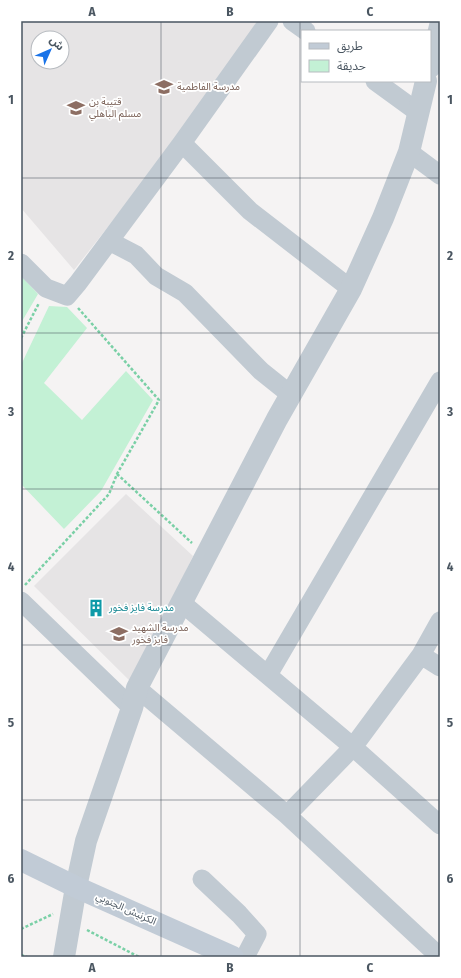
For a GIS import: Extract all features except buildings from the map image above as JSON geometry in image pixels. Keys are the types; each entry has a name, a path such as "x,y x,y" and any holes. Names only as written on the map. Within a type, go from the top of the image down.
{"main road":[{"name":"الكرنيش الجنوبي","path":"21,860 73,905 233,957"}],"street":[{"path":"21,263 46,288 67,296 182,143 269,21"},
{"path":"292,21 305,30"},
{"path":"431,63 440,26"},
{"path":"375,82 419,113"},
{"path":"64,957 86,841 134,698 277,419 351,289 383,218 409,152 426,82"},
{"path":"182,143 250,211 351,289"},
{"path":"409,152 440,175"},
{"path":"109,241 136,255 156,276 185,293 261,371 291,395"},
{"path":"268,675 440,381"},
{"path":"21,601 134,698 287,815 440,957"},
{"path":"182,603 353,747 440,825"},
{"path":"287,815 353,747 421,655 440,621"},
{"path":"421,655 440,667"},
{"path":"202,878 257,934 245,957"}],"path":[{"path":"21,338 46,288"},
{"path":"21,589 109,494 117,474 159,400 67,296"},
{"path":"117,474 206,556"},
{"path":"21,929 73,905 139,957"},
{"path":"21,955 26,957"}],"shaded area":[{"name":"قتيبة بن مسلم الباهلي","path":"21,21 259,21 166,153 74,270 21,208"},
{"name":"مدرسة الشهيد فايز فخور","path":"126,494 193,556 132,683 34,586"}],"green space":[{"path":"21,276 38,294 21,323"},
{"path":"49,306 67,307 87,328 44,383 82,420 126,371 153,400 101,491 64,529 21,484 21,365"}],"place":[{"name":"مدرسة الفاطمية","path":"164,87"},
{"name":"قتيبة بن مسلم الباهلي","path":"76,108"},
{"name":"مدرسة فايز فخور","path":"96,608"},
{"name":"مدرسة الشهيد فايز فخور","path":"119,634"}]}
